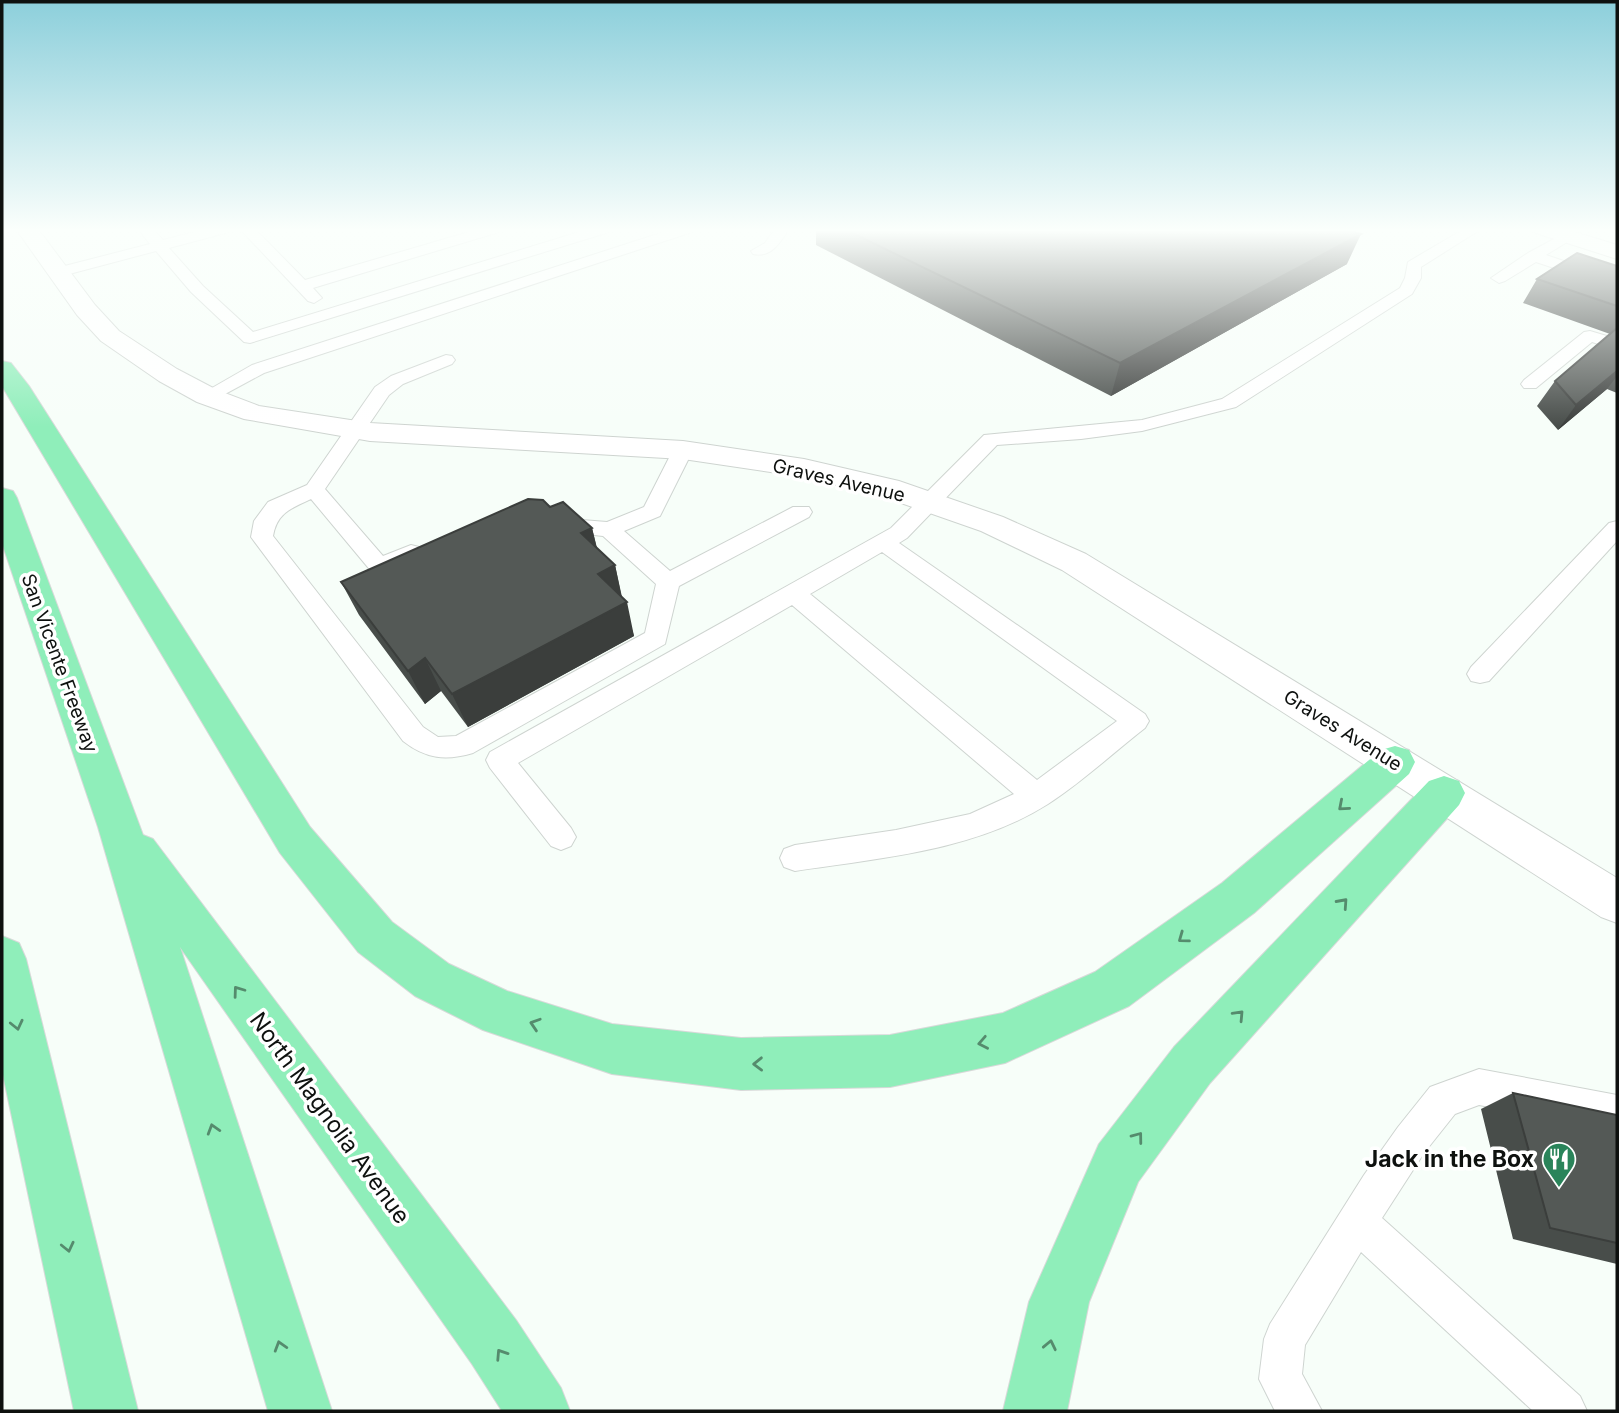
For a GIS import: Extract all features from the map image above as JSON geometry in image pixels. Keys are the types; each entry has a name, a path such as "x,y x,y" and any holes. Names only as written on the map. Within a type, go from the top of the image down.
{"highway":[{"path":"2,369 16,386 295,840 375,937 432,979 501,1013 612,1049 741,1064 890,1061 1005,1038 1112,989 1238,898 1395,762"},
{"name":"San Vicente Freeway","path":"2,498 119,827"},
{"path":"1035,1411 1059,1302 1118,1163 1192,1065 1444,793"},
{"path":"119,827 300,1411"},
{"name":"North Magnolia Avenue","path":"119,827 494,1342 538,1411"},
{"path":"2,959 106,1411"}],"main road":[{"name":"Graves Avenue","path":"75,295 110,336 168,375 207,396 254,413 355,429 683,450 804,468 888,488 992,524 1074,562 1617,902"}],"lane":[{"path":"203,295 250,338 391,295"},
{"path":"311,295 352,338"},
{"path":"207,396 258,369 484,295"},
{"path":"561,837 500,760 899,533 925,501 991,439 1068,435 1133,427 1208,412 1230,403 1400,295"},
{"path":"1530,384 1590,336 1617,345"},
{"path":"446,360 397,380 382,391 314,490 275,507 265,521 262,537 412,734 429,748 443,751 463,746 656,638 668,582"},
{"path":"540,523 609,529 652,510 683,450"},
{"path":"314,490 379,566 426,545"},
{"path":"668,582 801,512"},
{"path":"1480,674 1617,528"},
{"path":"609,529 668,582"},
{"path":"795,858 896,842 975,825 1037,796 1136,721 883,542"},
{"path":"793,593 1037,796"},
{"path":"1300,1411 1280,1379 1285,1339 1410,1140 1443,1100 1479,1087 1617,1114"},
{"path":"1357,1223 1566,1411"}],"building":[{"path":"980,295 1247,295 1120,363"},
{"path":"1584,295 1617,295 1617,306"},
{"path":"1617,328 1617,371 1576,405 1555,381"},
{"path":"528,499 543,500 550,507 563,502 592,528 581,533 615,565 598,574 627,602 452,694 425,658 408,671 341,582"},
{"path":"1513,1093 1617,1115 1617,1243 1550,1228"}],"place":[{"name":"Jack in the Box","path":"1559,1189"}]}
